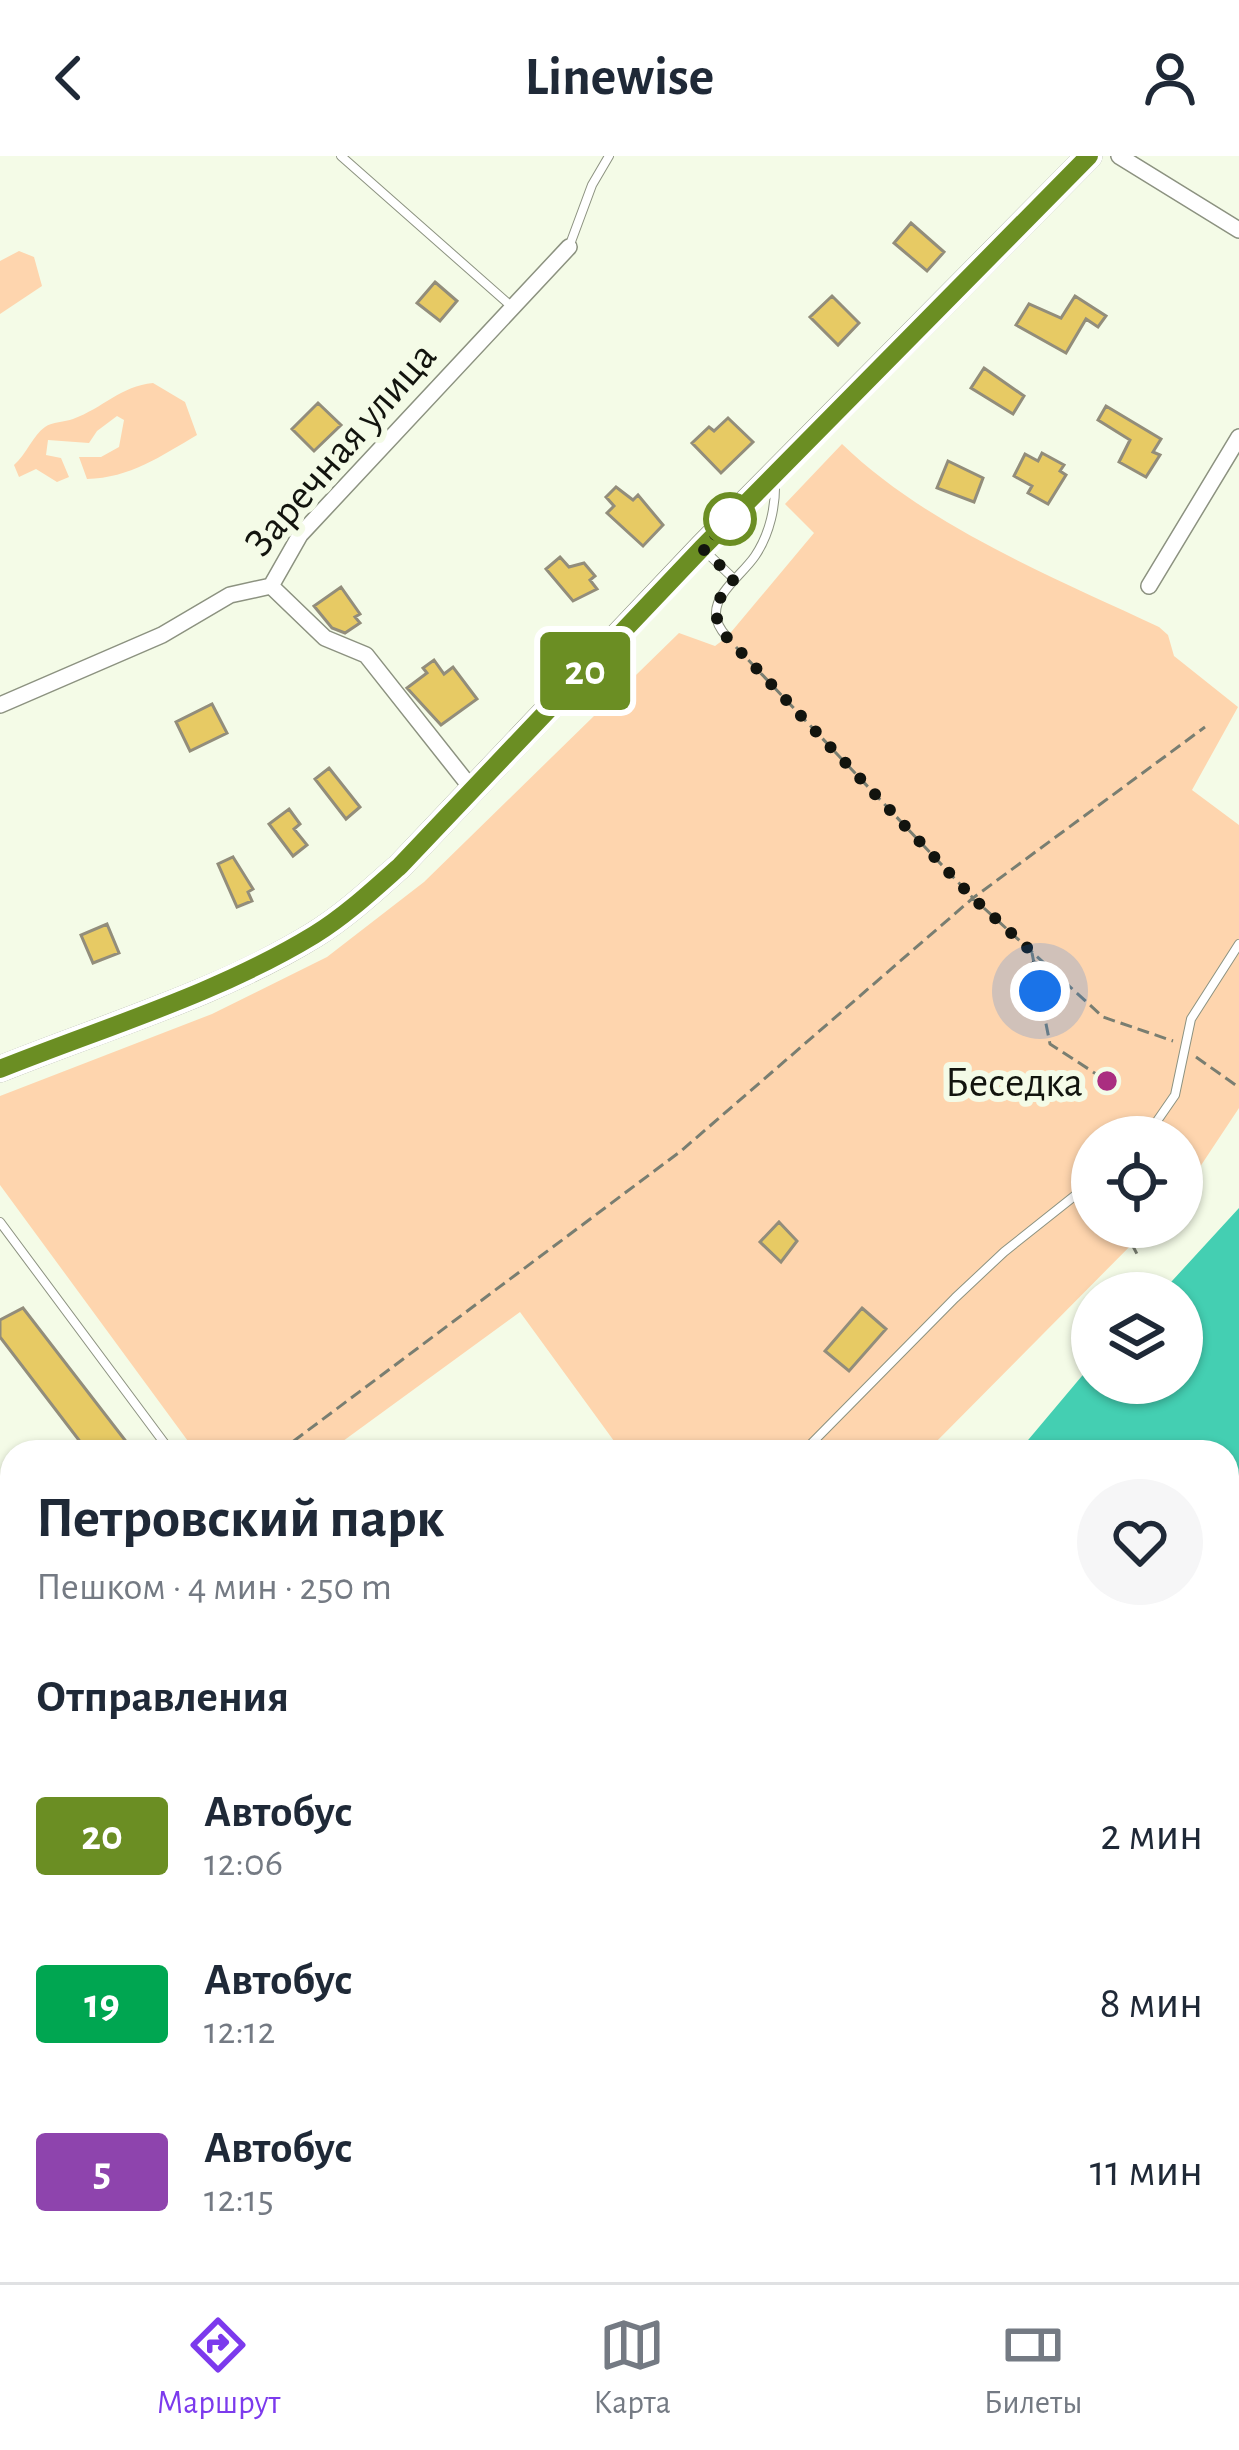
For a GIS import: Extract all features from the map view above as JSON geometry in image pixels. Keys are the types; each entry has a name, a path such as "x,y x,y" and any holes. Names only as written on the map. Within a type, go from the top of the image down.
{"main road":[{"path":"0,1070 225,980 318,932 400,866 702,548 1089,156"}],"street":[{"path":"1120,156 1239,230"},
{"name":"Заречная улица","path":"0,705 162,635 230,595 271,586 300,535 569,247"},
{"path":"1149,586 1239,437"},
{"path":"271,586 325,638 366,655 472,790"}],"lane":[{"path":"341,156 512,307"},
{"path":"569,247 592,185 609,156"},
{"path":"727,637 720,630 718,596 759,551 772,514 775,474"},
{"path":"702,548 734,579"},
{"path":"1164,1116 1175,1095 1191,1019 1239,944"},
{"path":"814,1440 1004,1252 1071,1199"},
{"path":"0,1222 162,1440"}],"path":[{"path":"727,637 973,898 1103,1017 1172,1041 1237,1086"},
{"path":"295,1440 681,1151 973,898 1204,727"},
{"path":"1032,952 1050,1044 1107,1081"},
{"path":"1134,1248 1137,1254"}],"shaded area":[{"path":"19,251 34,257 42,286 0,314 0,261"},
{"path":"153,383 185,402 197,435 131,470 87,479 79,457 101,457 119,447 124,420 117,416 89,443 48,440 46,455 61,458 69,477 57,482 36,469 19,477 14,465 45,427 73,419 131,388"},
{"path":"842,444 876,474 952,525 1159,627 1168,635 1174,656 1238,707 1192,790 1239,825 1239,1108 1203,1162 1203,1116 1071,1116 1071,1248 1128,1248 1104,1272 1071,1272 1071,1306 938,1440 613,1440 520,1312 344,1440 187,1440 0,1185 0,1096 212,1014 327,957 424,882 679,633 715,646 727,637 814,533 785,504"}],"water":[{"path":"1239,1208 1239,1440 1028,1440 1071,1389 1071,1404 1203,1404 1203,1272 1180,1272"}],"building":[{"path":"911,223 944,252 927,271 894,243"},
{"path":"435,282 457,301 440,321 417,303"},
{"path":"832,296 859,323 838,345 810,317"},
{"path":"1075,296 1106,316 1098,327 1086,319 1066,353 1016,325 1029,304 1061,318"},
{"path":"984,368 1024,396 1013,414 971,388"},
{"path":"318,403 341,425 314,451 292,429"},
{"path":"1106,406 1161,439 1153,452 1160,455 1146,477 1119,462 1130,440 1098,420"},
{"path":"728,418 753,442 721,473 692,443"},
{"path":"1042,453 1064,465 1060,471 1066,475 1048,504 1028,493 1032,486 1014,476 1025,454 1038,461"},
{"path":"948,461 983,478 974,502 937,488"},
{"path":"616,487 633,500 638,495 663,525 643,546 607,513 614,506 606,497"},
{"path":"560,557 569,567 584,563 595,576 590,580 597,589 573,601 546,569"},
{"path":"341,587 360,614 355,617 360,623 345,633 332,628 314,606"},
{"path":"434,660 444,674 453,667 477,699 441,725 407,688 427,673 423,668"},
{"path":"212,704 227,733 190,751 176,722"},
{"path":"329,768 360,807 346,819 315,779"},
{"path":"289,809 300,824 294,829 307,845 293,856 269,824"},
{"path":"233,857 253,889 248,892 252,901 237,907 218,864"},
{"path":"107,924 119,953 93,963 81,935"},
{"path":"779,1222 797,1241 781,1262 760,1242"},
{"path":"23,1308 125,1440 79,1440 0,1337 0,1320"},
{"path":"862,1308 886,1329 849,1371 825,1351"}],"bus line":[{"name":"20","path":"0,1069 272,959 359,901 400,866 702,548 1089,156"}],"place":[{"name":"Беседка","path":"1107,1081"}],"route":[{"path":"730,519 702,548 734,579 718,596 720,630 973,898 1032,952 1040,991"}]}
